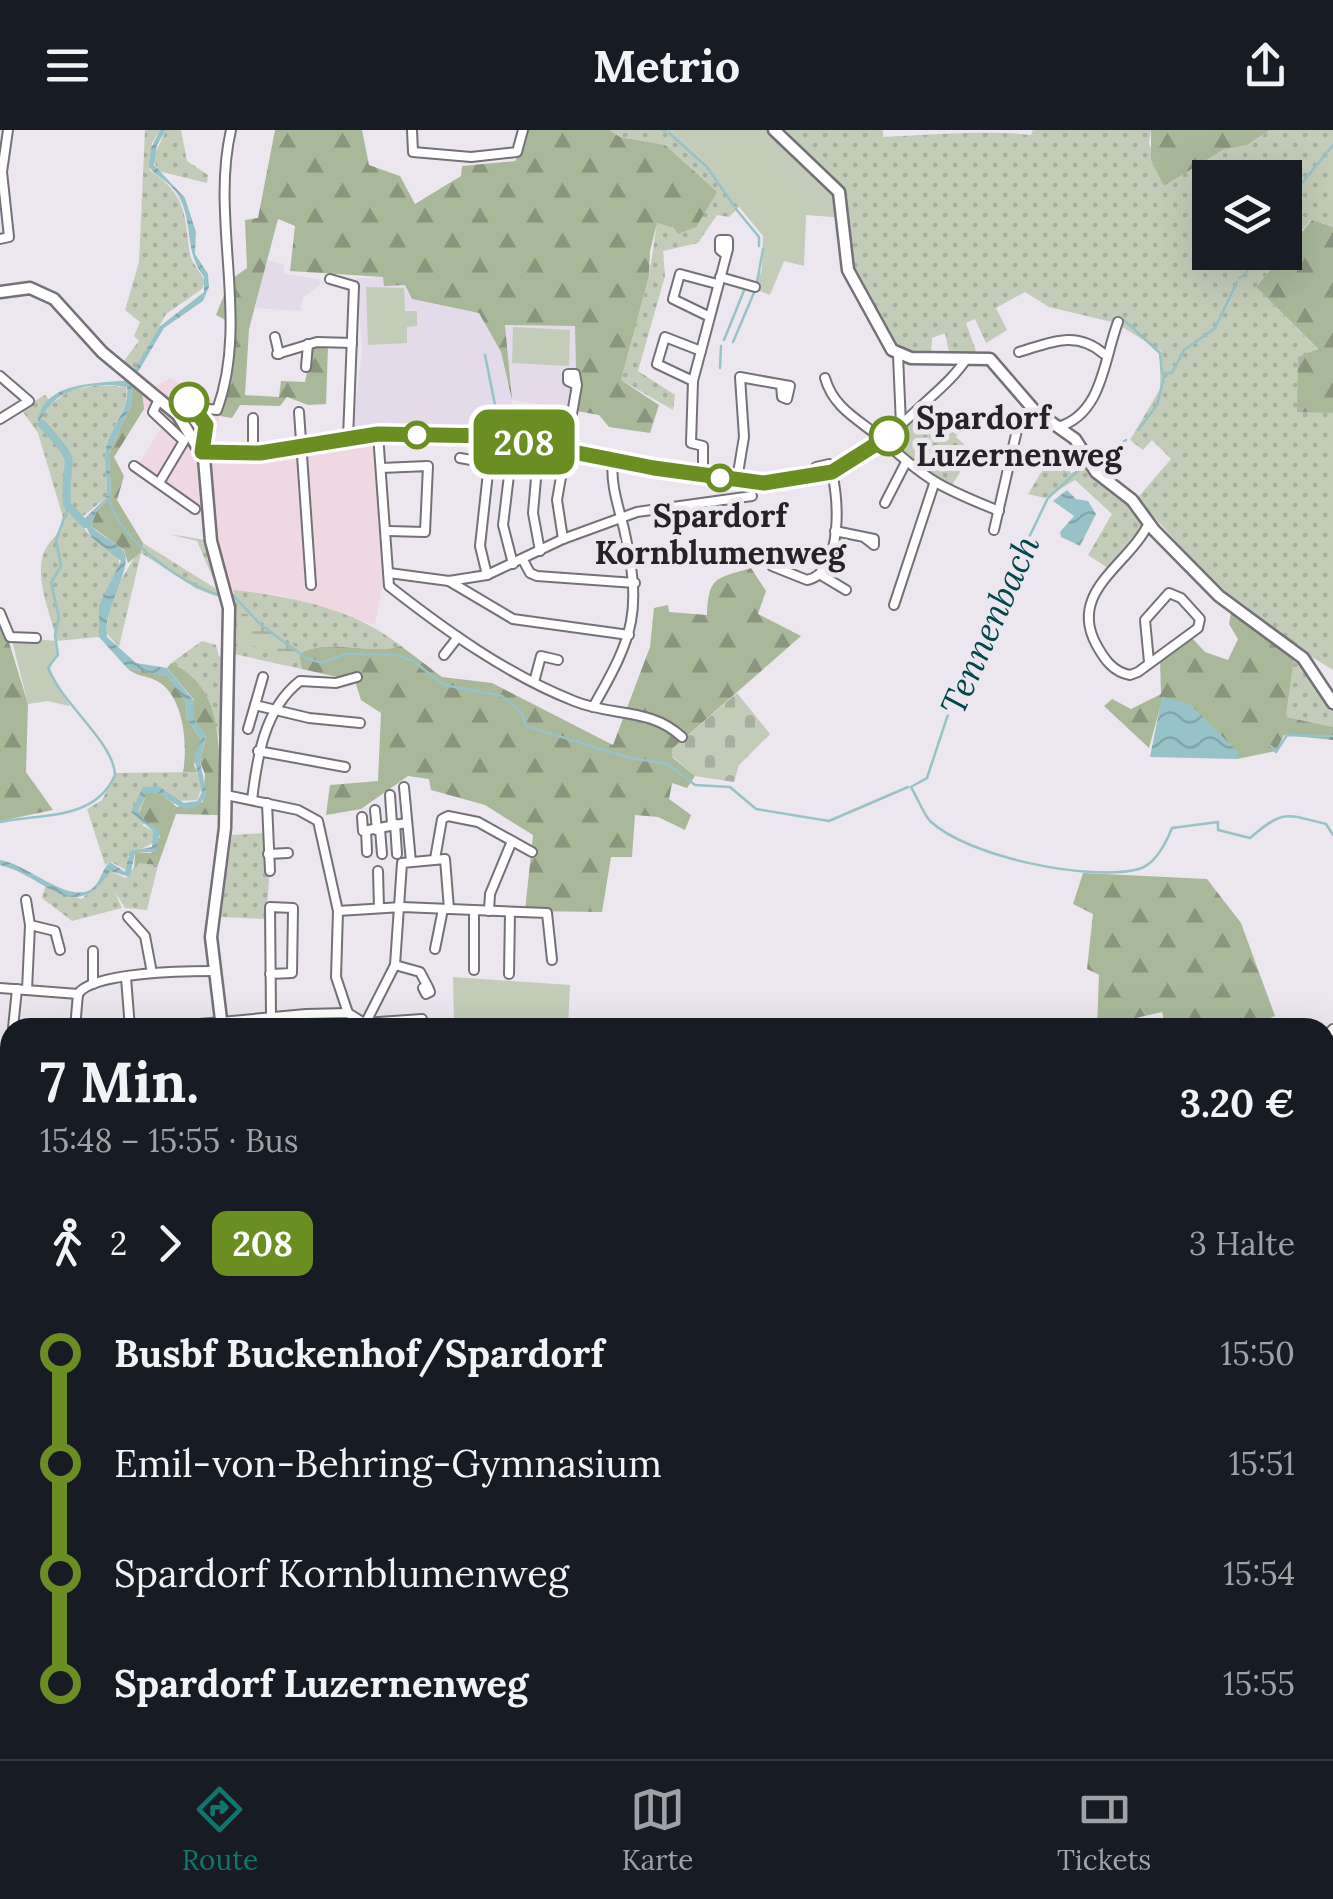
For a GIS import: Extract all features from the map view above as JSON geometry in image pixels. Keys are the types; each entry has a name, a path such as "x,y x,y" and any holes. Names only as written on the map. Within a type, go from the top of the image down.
{"main road":[{"path":"774,130 839,192 848,270 886,344 898,355 990,359 1034,410 1066,428 1096,472 1137,505 1152,527 1204,582 1235,610 1303,658 1333,704"},
{"path":"0,292 30,288 48,294 188,427 202,452 211,542 229,611 226,795 211,936 221,1018"}],"street":[{"path":"0,239 10,234 2,172 8,130"},
{"path":"194,407 213,412 219,406 226,371 230,288 224,176 231,130"},
{"path":"412,130 413,152 481,157 518,152 523,130"},
{"path":"702,474 703,446 692,443 693,382 726,254"},
{"path":"708,316 674,302 681,272 755,287"},
{"path":"330,279 354,286 348,438"},
{"path":"1066,428 1098,390 1104,354 1118,322"},
{"path":"275,337 278,354 308,344 352,343"},
{"path":"693,382 657,364 665,337 701,351"},
{"path":"1019,352 1066,339 1089,344 1104,354"},
{"path":"306,367 308,344"},
{"path":"898,355 901,425"},
{"path":"202,452 254,454 378,434 492,436 702,474 782,482 832,472 884,441 967,358"},
{"path":"0,376 29,401 0,419"},
{"path":"737,479 744,437 740,377 781,385"},
{"path":"825,378 836,402 884,441 905,464 934,484 999,511"},
{"path":"563,539 557,500 577,385"},
{"path":"158,483 184,442 180,432 154,412 159,398"},
{"path":"994,530 1017,430 1034,410"},
{"path":"298,412 311,584"},
{"path":"253,418 254,454"},
{"path":"523,442 526,419 572,426"},
{"path":"378,434 389,586 458,637 534,682 593,708 656,717 682,737"},
{"path":"487,575 480,546 492,436"},
{"path":"539,444 533,513 540,550"},
{"path":"460,458 522,469"},
{"path":"593,708 629,635 636,611 635,582 612,480 612,459"},
{"path":"816,466 829,464 832,472 835,531 821,574"},
{"path":"885,503 905,464"},
{"path":"134,466 195,509"},
{"path":"381,468 428,466 425,532 388,531"},
{"path":"510,467 503,524 518,562 534,575 635,582"},
{"path":"894,605 934,484"},
{"path":"390,573 449,581 487,575 621,517 752,496"},
{"path":"1149,662 1144,620 1169,593 1175,594 1200,623 1149,662 1130,675 1114,668 1092,635 1087,611 1098,584 1152,527"},
{"path":"835,531 865,538"},
{"path":"772,566 803,579 821,574 846,590"},
{"path":"449,581 491,608 526,622 629,635"},
{"path":"0,613 10,638 36,638"},
{"path":"444,655 458,637"},
{"path":"534,682 540,656 558,660"},
{"path":"248,729 263,678"},
{"path":"252,800 258,751 276,710 297,683 336,683"},
{"path":"255,705 360,723"},
{"path":"258,751 344,767"},
{"path":"367,1018 395,964 402,907 404,787"},
{"path":"226,795 312,814 318,821 338,912 336,977 348,1013 354,1018"},
{"path":"390,795 403,860"},
{"path":"267,803 270,871"},
{"path":"376,810 382,854"},
{"path":"436,860 442,819 448,816 478,822 532,852"},
{"path":"362,817 367,852"},
{"path":"366,830 406,823"},
{"path":"489,911 490,894 512,841"},
{"path":"268,854 288,853"},
{"path":"403,860 448,862 446,909 436,948"},
{"path":"378,871 378,908"},
{"path":"16,1018 30,925 26,900"},
{"path":"270,974 292,972 293,908 270,906 270,974 270,1015"},
{"path":"338,912 402,907 547,913 552,960"},
{"path":"474,910 474,970"},
{"path":"509,974 510,912"},
{"path":"128,917 145,936 152,973"},
{"path":"30,925 55,931 60,950"},
{"path":"93,951 94,984"},
{"path":"395,964 428,974 428,987"},
{"path":"0,988 78,994 94,984 152,973 214,971"},
{"path":"126,978 129,1018"},
{"path":"76,1018 78,994"},
{"path":"256,1018 348,1013"},
{"path":"306,1014 307,1018"}],"shaded area":[{"path":"267,260 284,264 284,274 320,279 320,285 303,298 300,311 255,308"},
{"path":"384,277 384,286 405,285 412,299 479,313 501,352 510,393 505,325 575,326 577,411 512,400 508,433 352,430 362,351 357,278"},
{"path":"144,377 156,386 170,378 216,402 221,409 214,443 252,454 347,439 352,430 378,429 388,557 375,625 279,595 223,591 205,516 137,466 164,424 141,408 137,386"}],"green space":[{"path":"145,130 160,130 152,143 150,170 171,188 182,206 191,258 205,282 202,289 166,314 135,371 123,362 139,341 134,336 140,322 125,310 139,262"},
{"path":"166,130 181,130 187,161 208,175 207,183 158,171 153,158"},
{"path":"275,130 362,130 369,165 400,176 415,204 461,176 462,166 515,161 525,146 526,130 609,130 620,137 665,145 717,192 696,227 678,234 674,228 657,223 649,276 621,380 659,405 650,433 609,427 599,415 577,411 575,326 505,325 512,400 501,352 479,313 412,299 405,285 384,286 383,277 290,271 295,226 278,219 249,329 245,395 279,397 281,381 305,382 312,348 328,346 326,404 308,405 287,397 280,406 240,405 232,418 220,416 229,371 231,323 216,315 230,280 247,268 245,220 258,218"},
{"path":"609,130 671,130 724,179 722,186 740,206 729,217 717,215 698,243 663,251 665,276 638,371 675,395 673,410 621,380 649,276 657,223 674,228 665,145 620,137"},
{"path":"671,130 769,130 837,188 846,218 806,215 804,266 784,261 770,295 755,289 762,269 763,236 722,186 723,178"},
{"path":"774,130 883,130 883,137 1031,135 1033,130 1151,130 1149,143 1164,186 1192,168 1192,270 1270,270 1256,287 1318,350 1297,411 1333,413 1333,670 1312,657 1333,701 1333,727 1286,717 1295,645 1233,603 1153,516 1111,570 1088,555 1112,514 1075,480 1045,498 1028,494 1053,453 1071,473 1094,464 1135,501 1171,459 1152,440 1143,450 1130,440 1160,389 1161,351 1116,323 1049,307 1025,292 996,308 1007,330 986,343 975,319 966,323 977,354 950,357 945,333 932,338 931,356 897,354 854,279 846,211"},
{"path":"1151,130 1270,130 1247,145 1224,149 1206,160 1192,160 1192,169 1164,186 1151,160"},
{"path":"1270,130 1333,130 1333,227 1311,220 1302,231 1302,160 1205,160 1224,148 1247,145"},
{"path":"1312,220 1333,227 1333,413 1297,412 1298,357 1318,349 1256,287 1270,270 1302,270 1302,232"},
{"path":"366,287 404,288 405,311 417,311 417,326 407,327 407,343 368,345"},
{"path":"513,327 570,330 569,366 512,363"},
{"path":"132,382 142,391 144,409 114,457 124,476 117,500 143,543 140,553 128,563 124,550 91,526 97,510 111,496 109,453 131,405"},
{"path":"98,385 126,387 126,396 106,448 107,497 78,520 91,537 118,556 120,567 99,605 99,637 57,641 42,587 41,565 45,549 61,527 62,514 38,433 21,409 45,395 52,403 71,390"},
{"path":"929,403 963,421 956,437 964,444 960,452 969,457 951,487 909,463 892,443"},
{"path":"168,534 206,540 224,599 197,589 141,553 119,647 106,633 112,595 143,543 218,590 197,541"},
{"path":"751,568 766,591 758,614 801,636 672,749 672,757 695,776 687,788 672,783 669,799 691,815 685,830 658,817 635,815 632,857 611,857 602,912 525,911 533,835 485,805 431,790 429,779 408,776 361,809 326,815 330,785 378,781 381,713 361,700 355,681 302,669 299,654 323,647 401,646 442,677 492,683 613,745 650,647 654,608 668,605 669,612 707,615 716,581"},
{"path":"234,590 322,606 364,622 401,646 311,649 299,654 302,669 234,654"},
{"path":"243,601 297,648 295,662 239,640"},
{"path":"1233,603 1296,642 1286,717 1333,727 1333,740 1284,735 1276,751 1237,759 1238,752 1163,697 1149,748 1104,706 1112,699 1131,709 1161,694 1160,659 1191,637 1205,652 1228,660 1238,639 1229,624"},
{"path":"0,613 28,704 26,772 53,810 0,821"},
{"path":"11,637 57,641 57,655 49,671 70,706 47,701 28,704"},
{"path":"202,641 216,645 219,657 223,651 220,740 200,685 171,663"},
{"path":"171,663 190,674 212,708 219,750 218,815 176,814 158,865 139,863 134,869 135,852 151,853 160,836 139,814 147,793 159,793 177,807 203,802 205,774 200,762 206,736 194,719 194,700 167,668"},
{"path":"127,668 168,676 186,702 187,719 201,739 194,765 197,772 183,772 184,735 173,697 157,681"},
{"path":"737,693 770,734 739,765 734,782 695,776 672,756 672,749"},
{"path":"197,772 202,788 197,800 178,801 142,825 153,831 153,843 128,856 128,871 111,862 105,865 87,809 102,800 116,773"},
{"path":"264,833 269,880 266,919 221,917 232,835"},
{"path":"138,862 158,865 147,910 125,908 115,892 122,908 72,921 42,898 46,884 54,891 82,899 110,871 126,878"},
{"path":"1083,873 1207,879 1241,923 1275,1016 1164,1018 1162,1012 1136,1018 1097,1018 1099,975 1087,969 1093,914 1073,904"},
{"path":"453,977 570,985 568,1018 454,1018"}],"water":[{"path":"160,130 166,130 157,145 154,165 185,198 196,232 195,254 208,274 209,287 203,301 164,328 132,382 131,405 109,453 111,496 97,510 91,526 122,549 125,556 123,575 109,613 107,637 136,663 167,668 194,701 194,719 206,735 200,762 207,795 197,807 183,809 159,793 147,793 138,810 143,819 160,831 156,852 135,852 130,877 110,871 97,887 72,897 0,865 0,860 62,888 84,892 96,885 110,862 125,872 130,851 152,847 153,831 131,812 143,787 158,786 184,803 197,801 202,792 194,758 201,739 187,719 186,702 167,676 127,668 99,637 99,605 121,561 91,537 83,520 107,497 106,448 126,403 127,387 89,386 66,393 47,408 41,419 48,431 38,421 42,408 62,391 89,384 129,380 159,327 204,292 204,277 194,258 183,205 175,191 149,167 151,148"},
{"path":"1067,490 1076,499 1088,501 1096,514 1080,546 1061,537 1060,532 1074,516 1053,501"},
{"path":"1162,697 1190,704 1239,753 1237,759 1150,757"}],"waterway":[{"path":"669,133 707,167 734,206"},
{"name":"Tennenbach","path":"1302,183 1333,145"},
{"path":"736,209 759,237 759,246"},
{"path":"733,342 756,288 763,249"},
{"name":"Tennenbach","path":"1239,278 1247,270"},
{"name":"Tennenbach","path":"1138,430 1157,405 1165,373 1172,373 1184,350 1215,328 1237,282"},
{"path":"724,340 745,288"},
{"path":"1123,319 1160,353 1162,374"},
{"path":"720,368 721,346"},
{"path":"485,355 496,410"},
{"path":"42,424 67,456 67,505 85,524"},
{"name":"Tennenbach","path":"1095,460 1126,440"},
{"path":"1081,468 1048,498 958,684 927,778 911,787 927,818 972,846 1030,863 1091,872 1145,866 1160,852 1172,828 1218,822 1218,830 1250,838 1270,822 1293,816 1326,824 1333,835"},
{"name":"Tennenbach","path":"109,498 114,513 137,543 187,581 219,595"},
{"path":"0,822 81,808 106,790 115,775 106,750 48,667 58,655 55,635 59,617 51,583 61,566 56,540 68,508"},
{"name":"Tennenbach","path":"232,594 260,624 306,658 322,663 346,654 397,655 412,660 444,685 502,696 522,713 526,726 630,758 668,764 695,785 730,787 756,809 829,821 908,787"},
{"path":"1271,746 1276,752 1287,735 1333,736"}],"bus line":[{"name":"208","path":"189,402 206,425 202,452 260,453 378,434 492,436 654,468 764,483 832,472 857,460 889,436"}],"place":[{"name":"Spardorf Luzernenweg","path":"889,436"},
{"name":"Spardorf Kornblumenweg","path":"720,478"}]}
